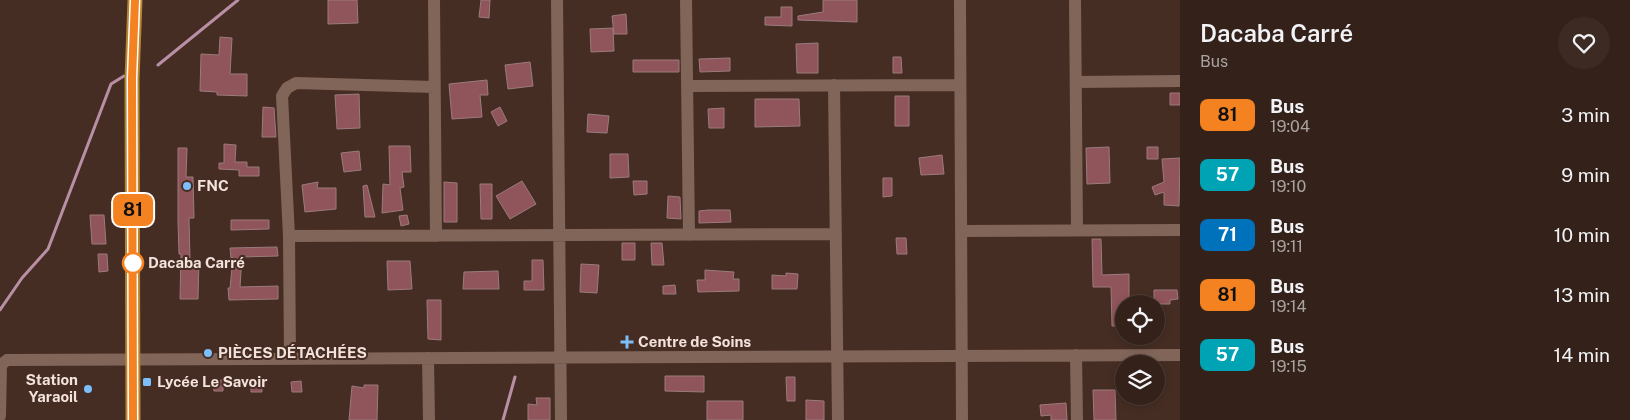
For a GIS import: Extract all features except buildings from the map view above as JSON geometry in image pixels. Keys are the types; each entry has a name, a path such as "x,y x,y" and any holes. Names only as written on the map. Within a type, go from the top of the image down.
{"highway":[{"path":"133,420 132,78 135,0"}],"street":[{"path":"434,0 436,236"},
{"path":"557,0 561,420"},
{"path":"686,0 689,235"},
{"path":"960,0 962,420"},
{"path":"1075,0 1077,230"},
{"path":"1076,82 1180,81"},
{"path":"290,358 288,236 282,96 287,88 296,83 434,87"},
{"path":"688,86 960,85"},
{"path":"834,86 838,420"},
{"path":"961,231 1180,230"},
{"path":"288,236 836,234"},
{"path":"0,416 1,365 7,360 1180,355"},
{"path":"1076,356 1077,420"},
{"path":"428,358 429,420"}],"waterway":[{"path":"158,65 238,0"},
{"path":"0,310 22,278 48,249 111,84 124,76"},
{"path":"503,420 515,377"}],"bus line":[{"name":"81","path":"133,420 132,78 135,0"}],"place":[{"name":"FNC","path":"187,186"},
{"name":"Dacaba Carré","path":"133,263"},
{"name":"Centre de Soins","path":"627,342"},
{"name":"PIÈCES DÉTACHÉES","path":"208,353"},
{"name":"Lycée Le Savoir","path":"147,382"},
{"name":"Station Yaraoil","path":"88,389"}]}
